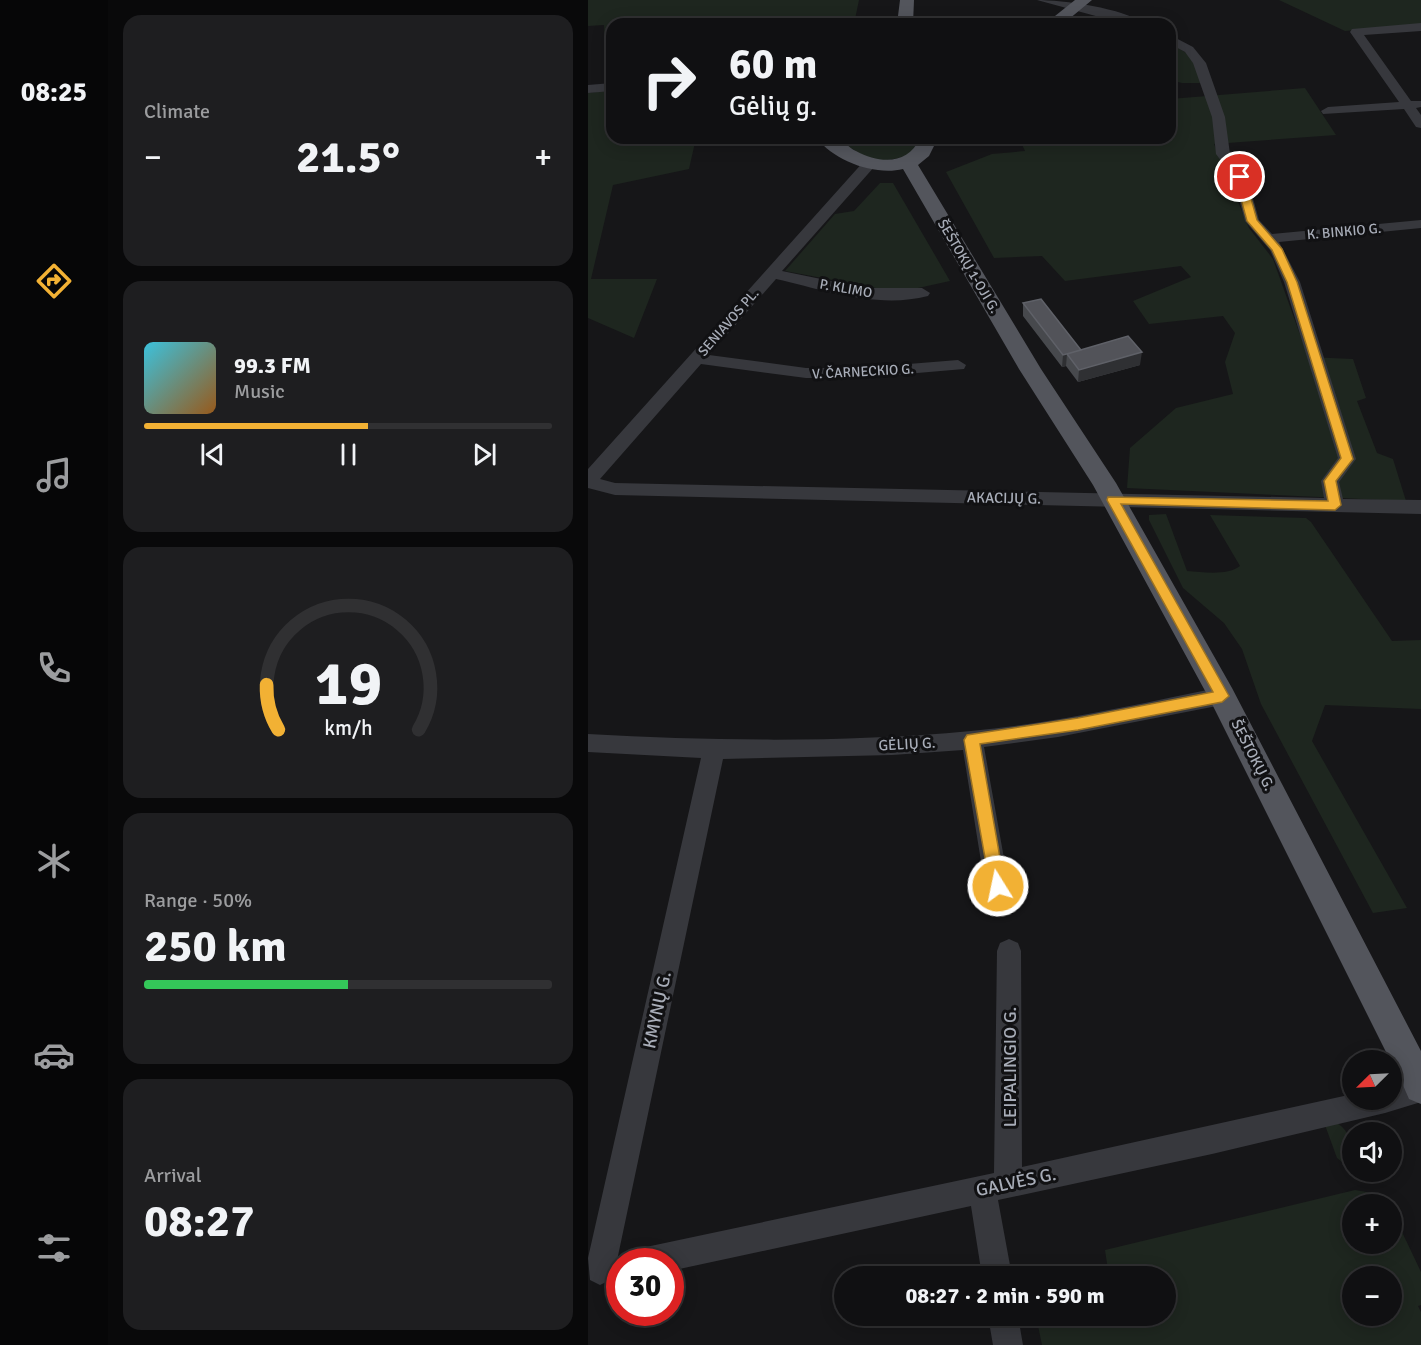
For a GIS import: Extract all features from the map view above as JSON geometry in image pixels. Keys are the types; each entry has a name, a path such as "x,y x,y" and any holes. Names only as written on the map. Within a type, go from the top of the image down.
{"main road":[{"path":"906,18 907,0"},
{"path":"1061,18 1080,4"},
{"path":"834,144 870,163 895,166 908,163 920,156 926,144"},
{"name":"ŠEŠTOKŲ 1-OJI G.","path":"908,163 1030,369"},
{"name":"ŠEŠTOKŲ G.","path":"1030,369 1113,500 1222,696 1421,1088"}],"street":[{"path":"1043,0 1080,4 1119,18"},
{"path":"1421,27 1356,32 1389,77 1405,105 1421,124"},
{"path":"1176,42 1184,46 1196,58 1225,140 1223,154 1240,177 1252,221 1277,249 1292,282 1347,459 1330,481 1335,505"},
{"path":"588,89 606,88"},
{"path":"1328,111 1421,104"},
{"name":"SENIAVOS PL.","path":"588,481 770,273 870,163"},
{"name":"K. BINKIO G.","path":"1268,238 1421,224"},
{"name":"P. KLIMO","path":"770,273 893,296 922,294"},
{"name":"V. ČARNECKIO G.","path":"697,358 806,373 859,373 958,365"},
{"name":"AKACIJŲ G.","path":"588,481 615,489 1421,507"},
{"name":"GĖLIŲ G.","path":"588,743 714,750 892,746 972,740 1069,726 1222,696"},
{"path":"972,740 998,886"},
{"name":"KMYNŲ G.","path":"602,1270 714,750"},
{"name":"LEIPALINGIO G.","path":"996,1266 995,1186 1009,951"},
{"path":"1402,1095 1421,1088"},
{"name":"GALVĖS G.","path":"684,1254 1342,1109"},
{"path":"1005,1326 1008,1345"}],"shaded area":[{"path":"588,0 859,0 855,18 606,18 606,91 604,25 588,26"},
{"path":"1279,0 1421,0 1421,24 1345,31"},
{"path":"1176,47 1191,56 1202,83 1176,82"},
{"path":"1305,88 1336,135 1214,144 1249,228 1273,259 1308,357 1353,359 1366,398 1357,401 1377,453 1393,459 1406,501 1127,488 1130,448 1176,408 1233,394 1225,362 1235,333 1223,316 1149,324 1133,301 1191,277 1181,266 1065,281 1042,256 994,258 946,172 992,154 1025,151 1022,144 1176,144 1176,99"},
{"path":"606,91 606,144 695,144 689,169 613,185 591,279 657,279 634,338 588,318 588,93"},
{"path":"845,144 921,144 919,151 893,159 875,160"},
{"path":"880,183 893,183 950,281 918,288 881,289 785,271 835,214 854,211"},
{"path":"1166,514 1187,571 1207,572 1228,571 1240,566 1210,515 1306,518 1311,522 1392,641 1421,640 1421,709 1325,705 1312,741 1407,908 1373,913 1261,704 1242,649 1224,623 1183,588 1149,520 1149,515"},
{"path":"1335,1122 1342,1128 1342,1162 1337,1158 1325,1125"},
{"path":"1355,1190 1372,1193 1342,1194 1342,1254 1402,1254 1402,1232 1421,1272 1421,1305 1418,1306 1421,1312 1421,1345 1042,1345 1038,1326 1176,1326 1176,1266 1107,1266 1105,1250"}],"building":[{"path":"1041,299 1081,350 1063,355 1023,303"},
{"path":"1128,336 1142,352 1079,370 1067,354"}],"route":[{"path":"998,886 972,740 1058,728 1203,702 1222,696 1113,500 1335,505 1330,481 1347,459 1292,282 1277,249 1252,221 1240,177"}]}
